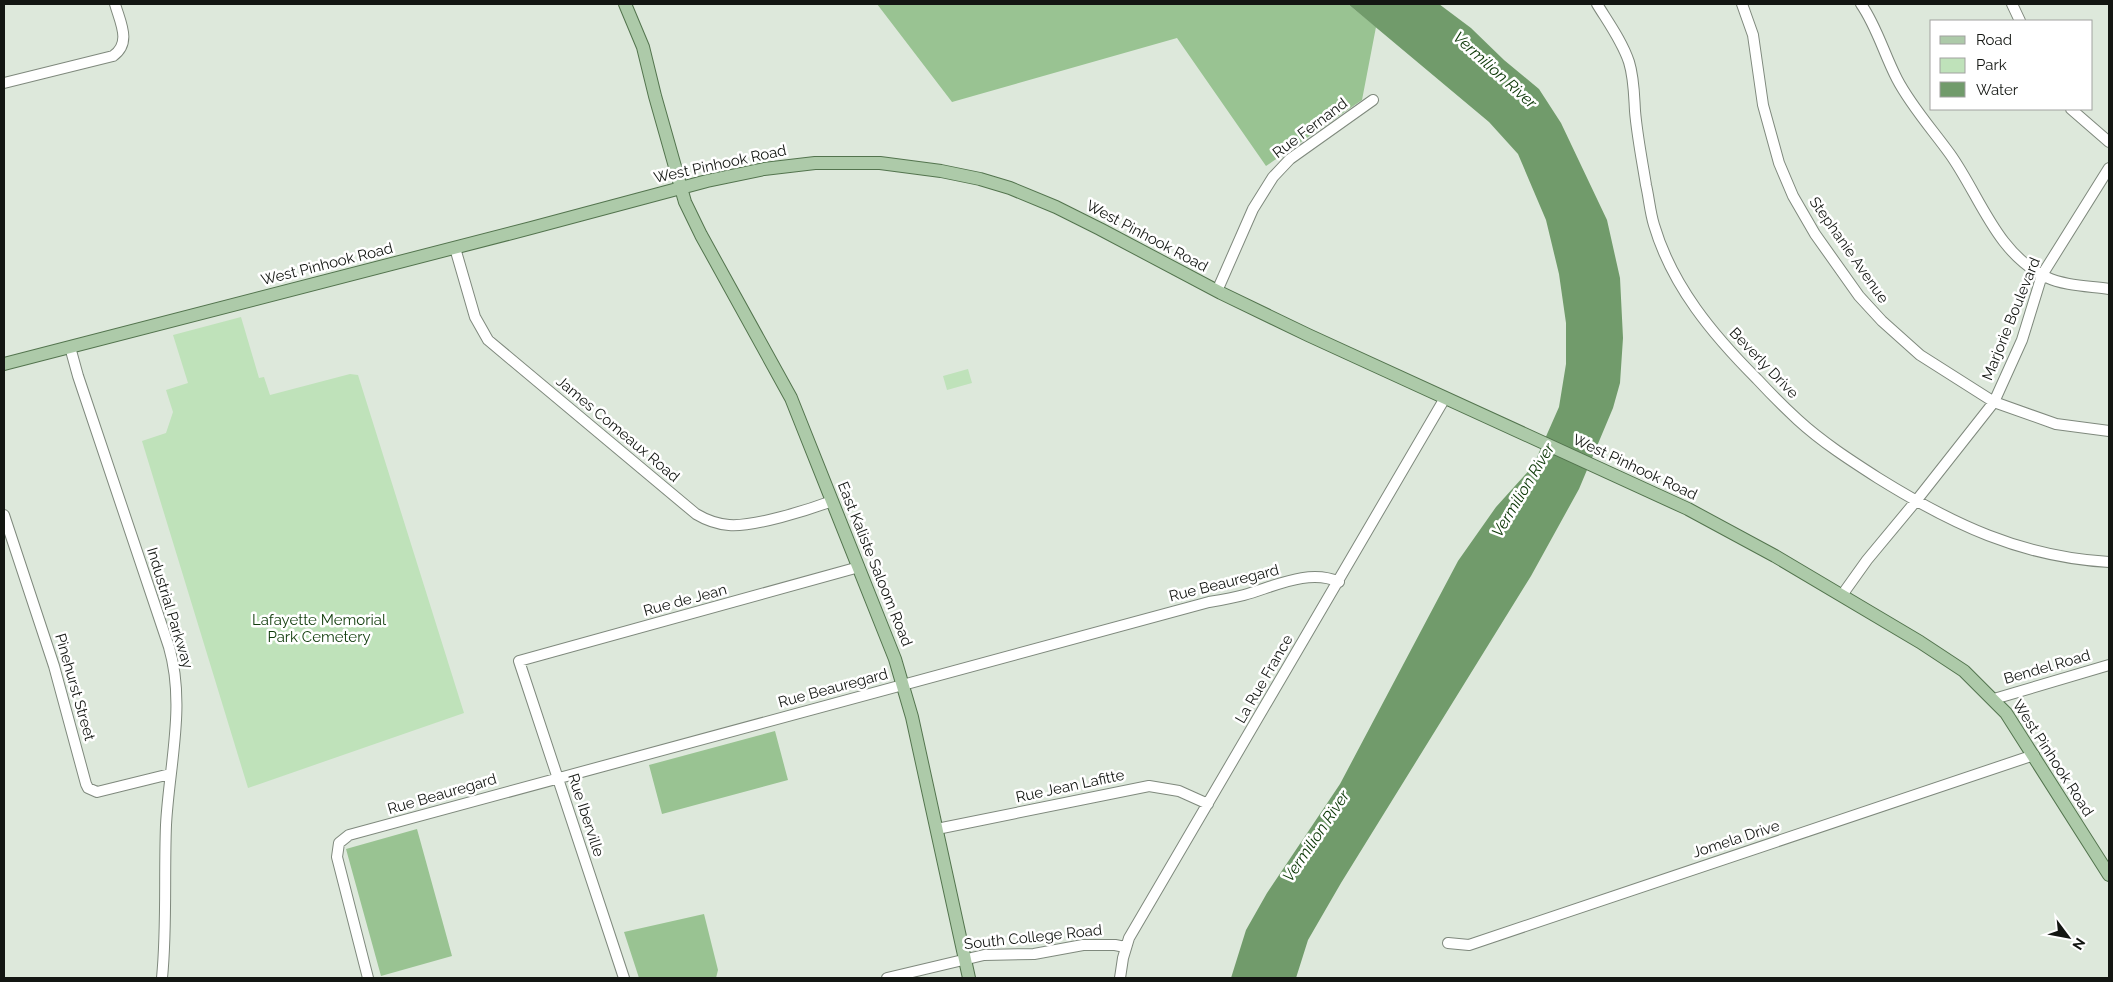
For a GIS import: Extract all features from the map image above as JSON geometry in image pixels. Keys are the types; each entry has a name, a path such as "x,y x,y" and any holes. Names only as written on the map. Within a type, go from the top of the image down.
{"main road":[{"name":"East Kaliste Saloom Road","path":"625,4 641,41 680,188 701,236 791,398 904,684 970,978"},
{"name":"West Pinhook Road","path":"4,364 680,188 764,169 815,163 880,163 953,173 1010,188 1056,207 1217,291 1688,509 1842,595 1948,659 1975,680 1994,698 2006,713 2109,875"}],"street":[{"path":"4,83 113,56 122,48 124,39 115,4"},
{"name":"Beverly Drive","path":"1597,4 1616,35 1630,65 1634,87 1636,121 1654,225 1665,254 1684,293 1735,357 1799,421 1842,455 1916,501 1958,523 1989,536 2044,554 2080,561 2109,562"},
{"name":"Stephanie Avenue","path":"1742,4 1753,35 1763,105 1774,147 1793,196 1815,234 1860,296 1900,339 1920,355 1994,402 2056,424 2109,431"},
{"path":"1861,4 1873,24 1905,93 1950,154 2004,244 2023,263 2042,275 2062,282 2109,289"},
{"path":"2012,4 2020,20"},
{"name":"Rue Fernand","path":"1217,291 1253,209 1273,177 1290,159 1373,100"},
{"path":"2072,110 2109,142"},
{"name":"Marjorie Boulevard","path":"1842,595 1866,560 1916,501 1994,402 2022,340 2042,275 2109,168"},
{"name":"James Comeaux Road","path":"455,248 475,317 488,340 696,514 721,524 740,525 804,510 832,501"},
{"name":"Industrial Parkway","path":"70,347 173,660 178,700 170,774 165,856 162,978"},
{"name":"La Rue France","path":"1120,978 1125,947 1445,398"},
{"name":"Pinehurst Street","path":"4,515 54,666 86,784 97,792 170,774"},
{"name":"Rue de Jean","path":"519,661 858,567"},
{"name":"Rue Beauregard","path":"368,978 337,857 339,843 349,835 558,777 1305,578 1322,576 1339,582"},
{"name":"Rue Iberville","path":"519,661 624,978"},
{"name":"Bendel Road","path":"1994,698 2109,665"},
{"name":"Jomela Drive","path":"1448,943 1469,945 2034,755"},
{"name":"Rue Jean Lafitte","path":"937,828 1149,786 1179,791 1208,804"},
{"name":"South College Road","path":"887,978 965,959 999,953 1034,954 1083,945 1115,944 1125,947"}],"green space":[{"name":"Lafayette Memorial Park Cemetery","path":"241,317 259,378 264,377 270,395 350,374 358,375 464,713 248,788 142,441 166,433 173,412 166,390 188,383 173,335"},
{"path":"968,369 972,383 947,390 943,376"}],"shaded area":[{"path":"877,4 1348,4 1376,27 1362,100 1266,166 1177,38 952,102"},
{"path":"775,731 788,780 662,814 649,765"},
{"path":"417,829 452,956 381,976 346,849"},
{"path":"704,914 718,970 716,978 639,978 624,932"}],"water":[{"name":"Vermilion River","path":"1348,4 1439,4 1471,28 1504,60 1539,89 1561,123 1607,220 1620,278 1623,338 1620,383 1613,408 1579,489 1531,576 1341,883 1308,940 1296,978 1231,978 1246,930 1267,893 1340,784 1458,561 1496,507 1533,466 1559,407 1566,364 1566,323 1559,274 1546,220 1518,154 1489,122"}]}
